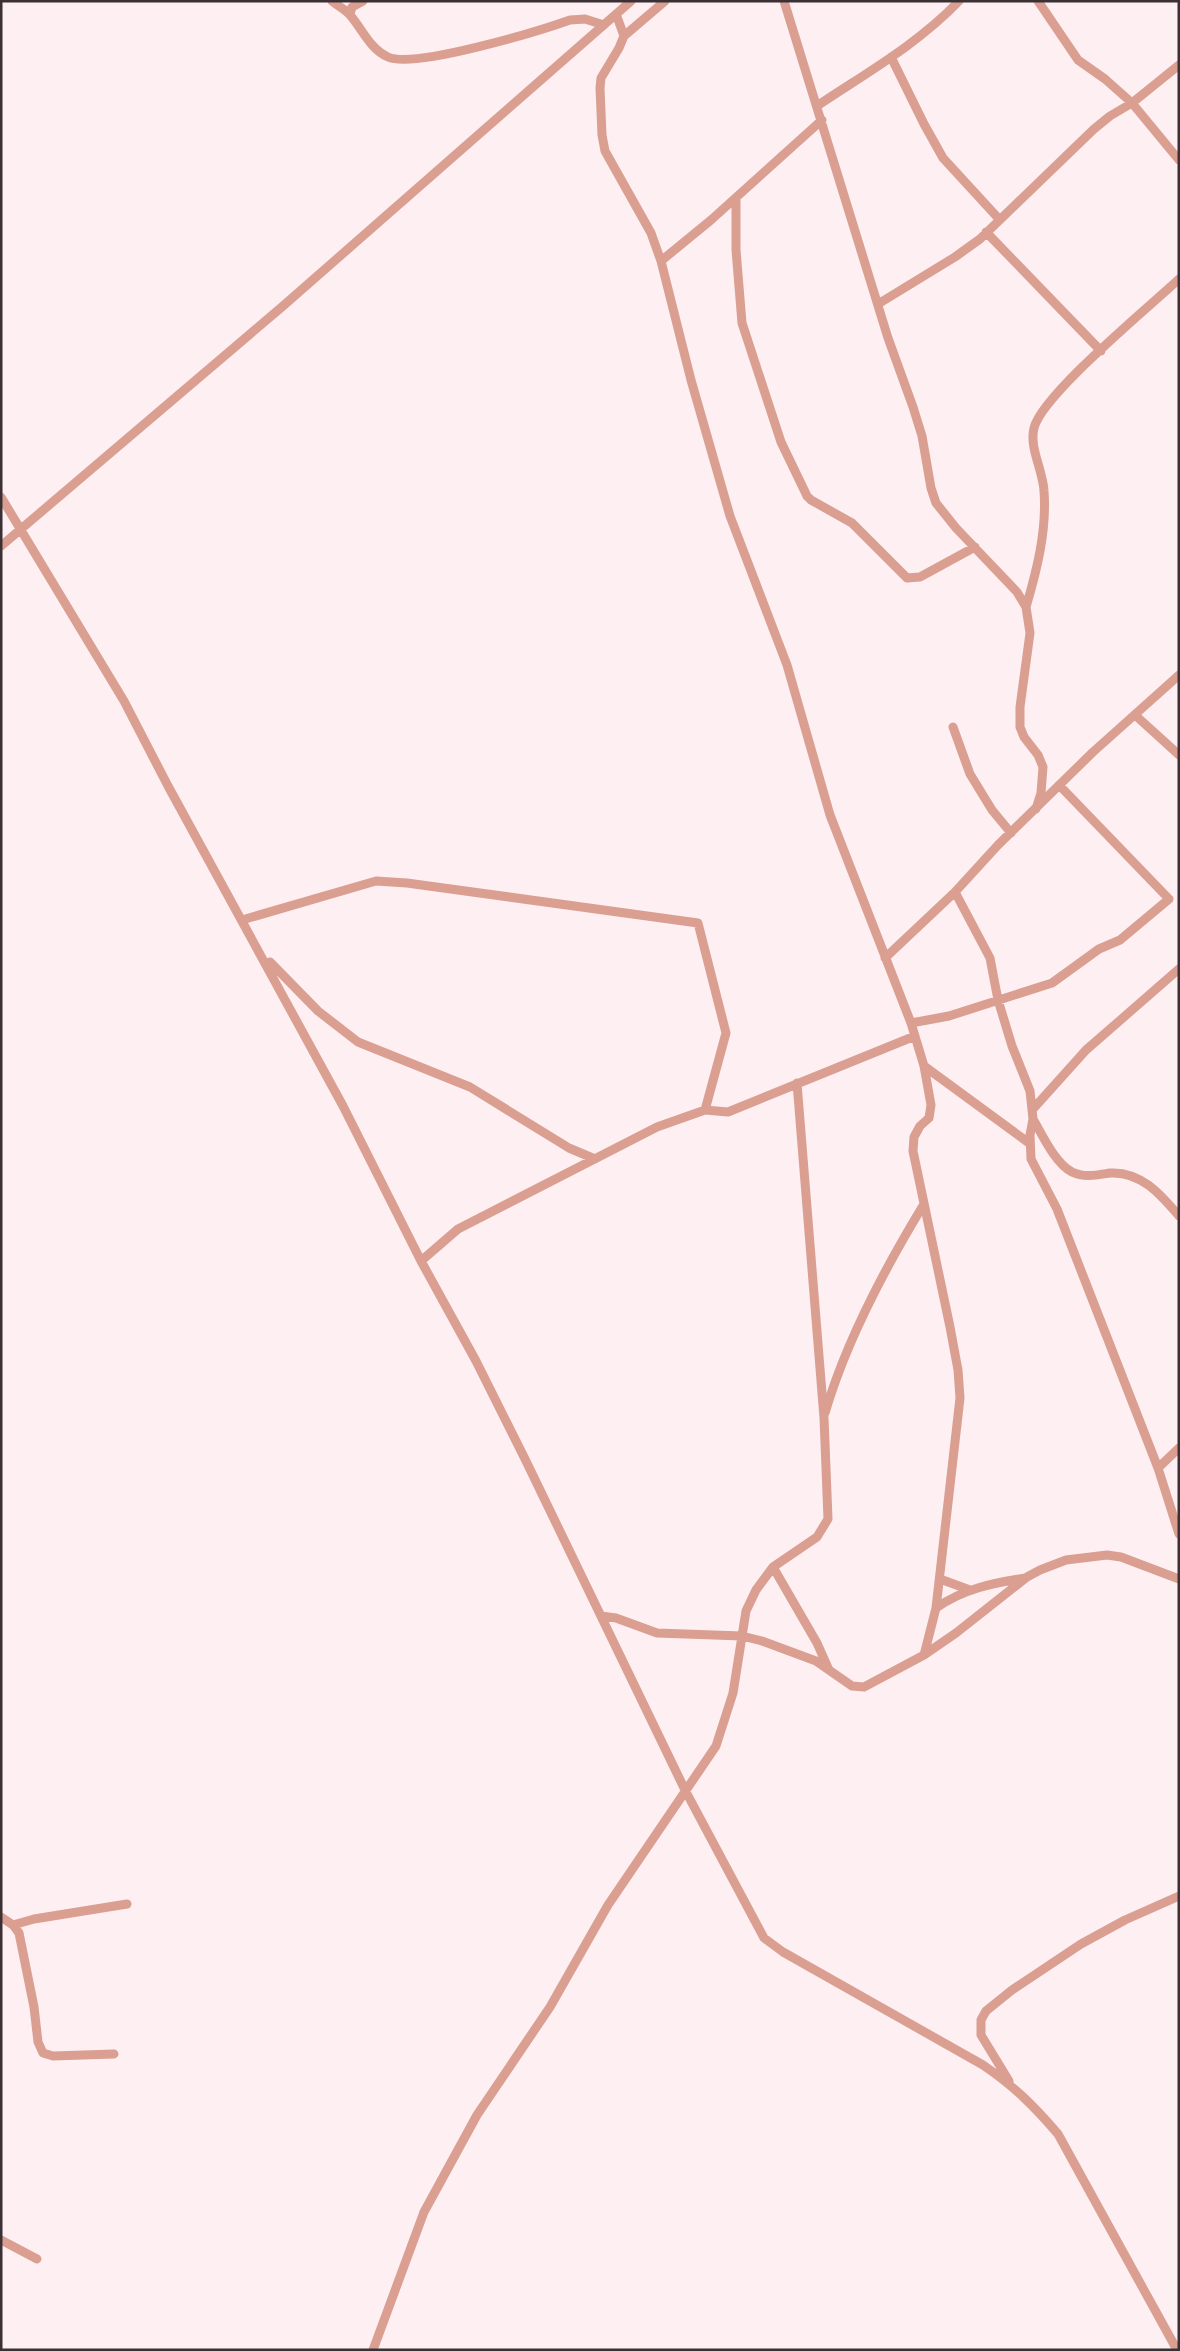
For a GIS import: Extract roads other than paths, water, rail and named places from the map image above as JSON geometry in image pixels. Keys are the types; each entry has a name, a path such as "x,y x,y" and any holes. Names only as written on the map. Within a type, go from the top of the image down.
{"street":[{"path":"332,1 350,14 370,44 388,57 407,60 455,53 570,20 585,19 604,24"},
{"path":"350,14 352,7 363,1"},
{"path":"1,546 290,299 631,1"},
{"path":"665,1 624,36 601,78 602,135 605,151 646,223 661,261 691,380 730,516 787,665 830,815 911,1023 924,1066 931,1109 929,1118 920,1126 913,1143 952,1335 958,1370 960,1398 936,1608 924,1655"},
{"path":"784,1 878,304 922,436 931,488 936,503 1017,592 1026,606 1030,634 1020,707 1020,727 1024,737 1038,755 1043,767 1041,793 1036,809"},
{"path":"817,106 928,31 959,1"},
{"path":"1038,1 1078,60 1105,79 1132,103 1179,160"},
{"path":"616,14 624,36"},
{"path":"892,57 924,124 943,158 998,219"},
{"path":"878,304 955,257 986,232 1094,129 1110,116 1132,103 1179,65"},
{"path":"661,261 736,198 822,120"},
{"path":"736,198 736,250 742,324 781,442 807,496 852,524 907,578 920,576 975,547"},
{"path":"986,232 1101,351"},
{"path":"1026,606 1038,567 1044,514 1044,488 1033,438 1034,426 1050,401 1179,279"},
{"path":"1,497 124,700 168,786 344,1106 421,1261 476,1361 602,1616 685,1790 764,1938 783,1952 983,2065 1011,2084 1032,2104 1058,2134 1177,2350"},
{"path":"885,958 955,892 1059,785 1179,675"},
{"path":"1134,715 1179,755"},
{"path":"953,727 970,774 992,810 1011,833"},
{"path":"911,1023 936,1019 1052,983 1099,950 1120,940 1169,899 1059,785"},
{"path":"242,920 376,881 408,883 698,923 726,1033 705,1110"},
{"path":"955,892 990,958 998,1000 1012,1046 1030,1091 1033,1109 1029,1143 1031,1159 1057,1209 1158,1468 1179,1534"},
{"path":"260,952 318,1011 358,1042 470,1087 569,1148 595,1159"},
{"path":"1033,1109 1086,1050 1179,969"},
{"path":"421,1261 458,1230 657,1127 705,1110 728,1112 915,1036"},
{"path":"924,1066 1029,1143"},
{"path":"373,2350 424,2212 477,2115 550,2007 608,1904 716,1746 733,1693 746,1611 756,1590 773,1567 817,1537 828,1519 824,1418 797,1083"},
{"path":"1033,1120 1063,1165 1071,1172 1087,1176 1121,1173 1141,1180 1179,1216"},
{"path":"824,1418 836,1377 844,1359 895,1251 924,1204"},
{"path":"1158,1468 1179,1448"},
{"path":"602,1616 616,1618 657,1633 742,1636 762,1640 816,1661 852,1686 864,1688 924,1655 972,1622 1027,1577 1066,1560 1107,1554 1133,1560 1179,1579"},
{"path":"773,1567 818,1643 830,1670"},
{"path":"936,1608 970,1590 1027,1577"},
{"path":"940,1579 970,1590"},
{"path":"1011,2084 981,2035 981,2020 986,2011 1012,1990 1081,1944 1125,1920 1179,1896"},
{"path":"14,1925 34,1919 126,1904"},
{"path":"1,1917 14,1925 19,1933 23,1946 38,2042 43,2052 53,2056 114,2054"},
{"path":"1,2240 38,2259"}]}
